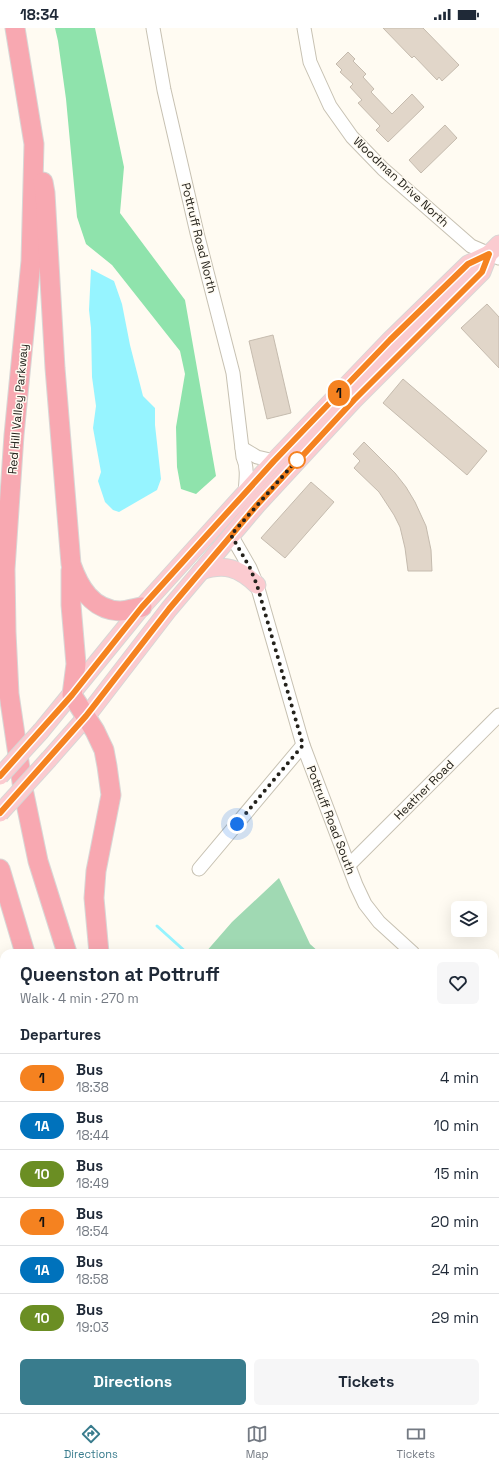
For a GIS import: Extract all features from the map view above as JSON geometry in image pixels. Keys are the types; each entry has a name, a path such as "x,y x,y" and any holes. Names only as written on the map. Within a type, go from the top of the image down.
{"highway":[{"name":"Red Hill Valley Parkway","path":"15,28 34,144 31,261 14,435 5,569 9,694 23,789 38,861 66,949"},
{"path":"34,144 45,193 55,368 71,564 71,605 76,664 72,695 96,731 104,750 111,795 96,871 94,898 99,949"},
{"path":"71,564 77,580 84,591 99,605 120,611 142,607"},
{"path":"0,869 24,949"}],"main road":[{"path":"0,776 72,695 142,607 274,461 395,335 468,264 496,252"},
{"path":"0,813 86,716 169,609 231,535 294,464 354,400 482,272 496,252"},
{"path":"201,571 222,566 243,574 257,585"}],"street":[{"name":"Pottruff Road North","path":"153,28 164,90 196,233 233,373 242,448 247,469 245,492"},
{"name":"Woodman Drive North","path":"304,28 310,62 330,106 352,137 383,169 470,246 496,252"},
{"path":"242,448 257,457 274,461"},
{"name":"Pottruff Road South","path":"231,535 250,568 257,585 303,745 356,885 365,904 379,922 409,949"},
{"name":"Heather Road","path":"349,865 499,715"},
{"path":"199,869 303,745"}],"green space":[{"path":"55,28 95,28 124,167 120,213 185,300 216,476 196,494 181,489 177,467 176,427 185,374 180,351 112,265 86,244 77,217 66,99"},
{"path":"279,878 310,944 316,949 208,949 232,922"}],"water":[{"path":"91,269 114,281 122,304 130,345 143,396 155,408 155,425 161,479 157,490 119,512 113,510 105,502 98,481 101,472 93,428 96,406 92,377 89,310"}],"building":[{"path":"383,28 423,28 459,65 442,81 439,77 437,80 414,56 412,58"},
{"path":"348,52 355,59 353,61 366,74 363,77 374,89 371,92 392,114 412,94 424,107 388,142 376,130 380,126 358,103 362,100 350,87 353,84 340,72 342,70 336,64"},
{"path":"445,125 457,138 421,173 409,160"},
{"path":"487,304 499,317 499,368 461,328"},
{"path":"273,335 291,413 267,419 249,341"},
{"path":"403,379 487,451 467,475 383,403"},
{"path":"364,442 395,473 415,502 426,526 431,550 432,571 408,571 400,527 394,515 379,492 354,468 360,461 353,454"},
{"path":"311,482 334,502 285,558 261,538"}],"waterway":[{"path":"157,926 183,949"}],"bus line":[{"name":"1","path":"0,776 72,695 142,607 274,461 390,340 468,264 489,254 482,272 354,400 257,505 169,609 86,716 0,813"}],"route":[{"path":"237,824 303,745 257,585 250,568 231,535 297,460"}]}
